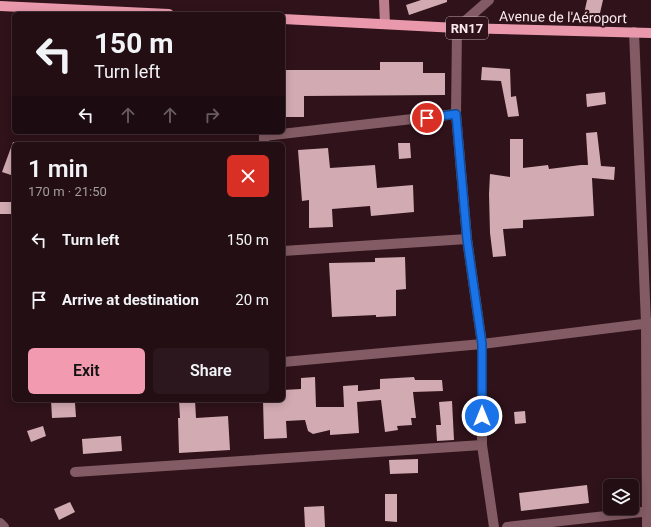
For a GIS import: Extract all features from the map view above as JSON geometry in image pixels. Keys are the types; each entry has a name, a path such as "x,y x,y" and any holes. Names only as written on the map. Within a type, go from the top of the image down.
{"main road":[{"path":"0,6 127,12"},
{"name":"Avenue de l'Aéroport","path":"285,19 457,28 651,33"}],"street":[{"path":"384,0 385,24"},
{"path":"489,0 457,28 456,114 467,239 482,344 482,445 494,527"},
{"path":"634,32 649,323 649,511 647,527"},
{"path":"285,134 456,114"},
{"path":"264,142 264,136 281,134"},
{"path":"285,251 467,239"},
{"path":"285,362 482,344 649,323"},
{"path":"75,472 482,445"},
{"path":"507,527 649,511"},
{"path":"0,523 4,527"}],"building":[{"path":"421,0 447,0 447,2 409,15 406,5"},
{"path":"587,0 603,0 600,13 584,14"},
{"path":"380,62 423,62 423,73 445,73 445,95 304,96 304,117 285,117 285,70 380,70"},
{"path":"482,67 510,69 511,97 516,96 519,116 508,117 501,81 481,80"},
{"path":"605,92 606,104 587,107 586,94"},
{"path":"597,132 601,166 615,167 614,180 592,178 594,216 523,220 523,228 503,229 506,256 493,257 490,233 490,174 510,177 510,139 523,139 523,168 548,165 549,169 588,165 586,133"},
{"path":"398,143 410,143 411,158 399,159"},
{"path":"12,145 12,175 2,172"},
{"path":"328,148 330,168 375,165 377,188 413,185 414,212 371,216 370,206 332,209 333,227 309,228 309,200 302,201 298,150"},
{"path":"0,202 12,202 12,214 0,214"},
{"path":"405,257 406,289 396,290 396,316 376,317 376,315 332,317 329,263 375,262 375,258"},
{"path":"315,377 316,407 344,407 343,386 358,385 358,391 380,389 380,379 414,377 415,380 442,380 443,391 413,392 416,418 411,418 412,425 397,426 398,430 385,432 381,400 357,402 359,433 330,435 330,430 313,434 308,431 305,420 286,421 287,438 264,439 263,402 285,402 285,390 301,389 301,378"},
{"path":"452,401 454,440 437,441 436,425 441,425 439,402"},
{"path":"51,402 75,403 76,417 52,418"},
{"path":"179,402 195,402 196,418 228,416 230,450 179,453 178,418 180,418"},
{"path":"525,411 526,423 515,424 514,412"},
{"path":"43,426 46,436 31,442 27,431"},
{"path":"121,436 122,451 83,454 82,439"},
{"path":"418,459 418,473 390,474 389,460"},
{"path":"587,485 589,503 521,511 519,493"},
{"path":"385,494 397,494 397,522 385,521"},
{"path":"70,502 75,512 59,520 54,509"},
{"path":"324,506 325,527 305,527 304,507"}],"route":[{"path":"427,118 456,114 467,239 482,344 482,416"}]}
